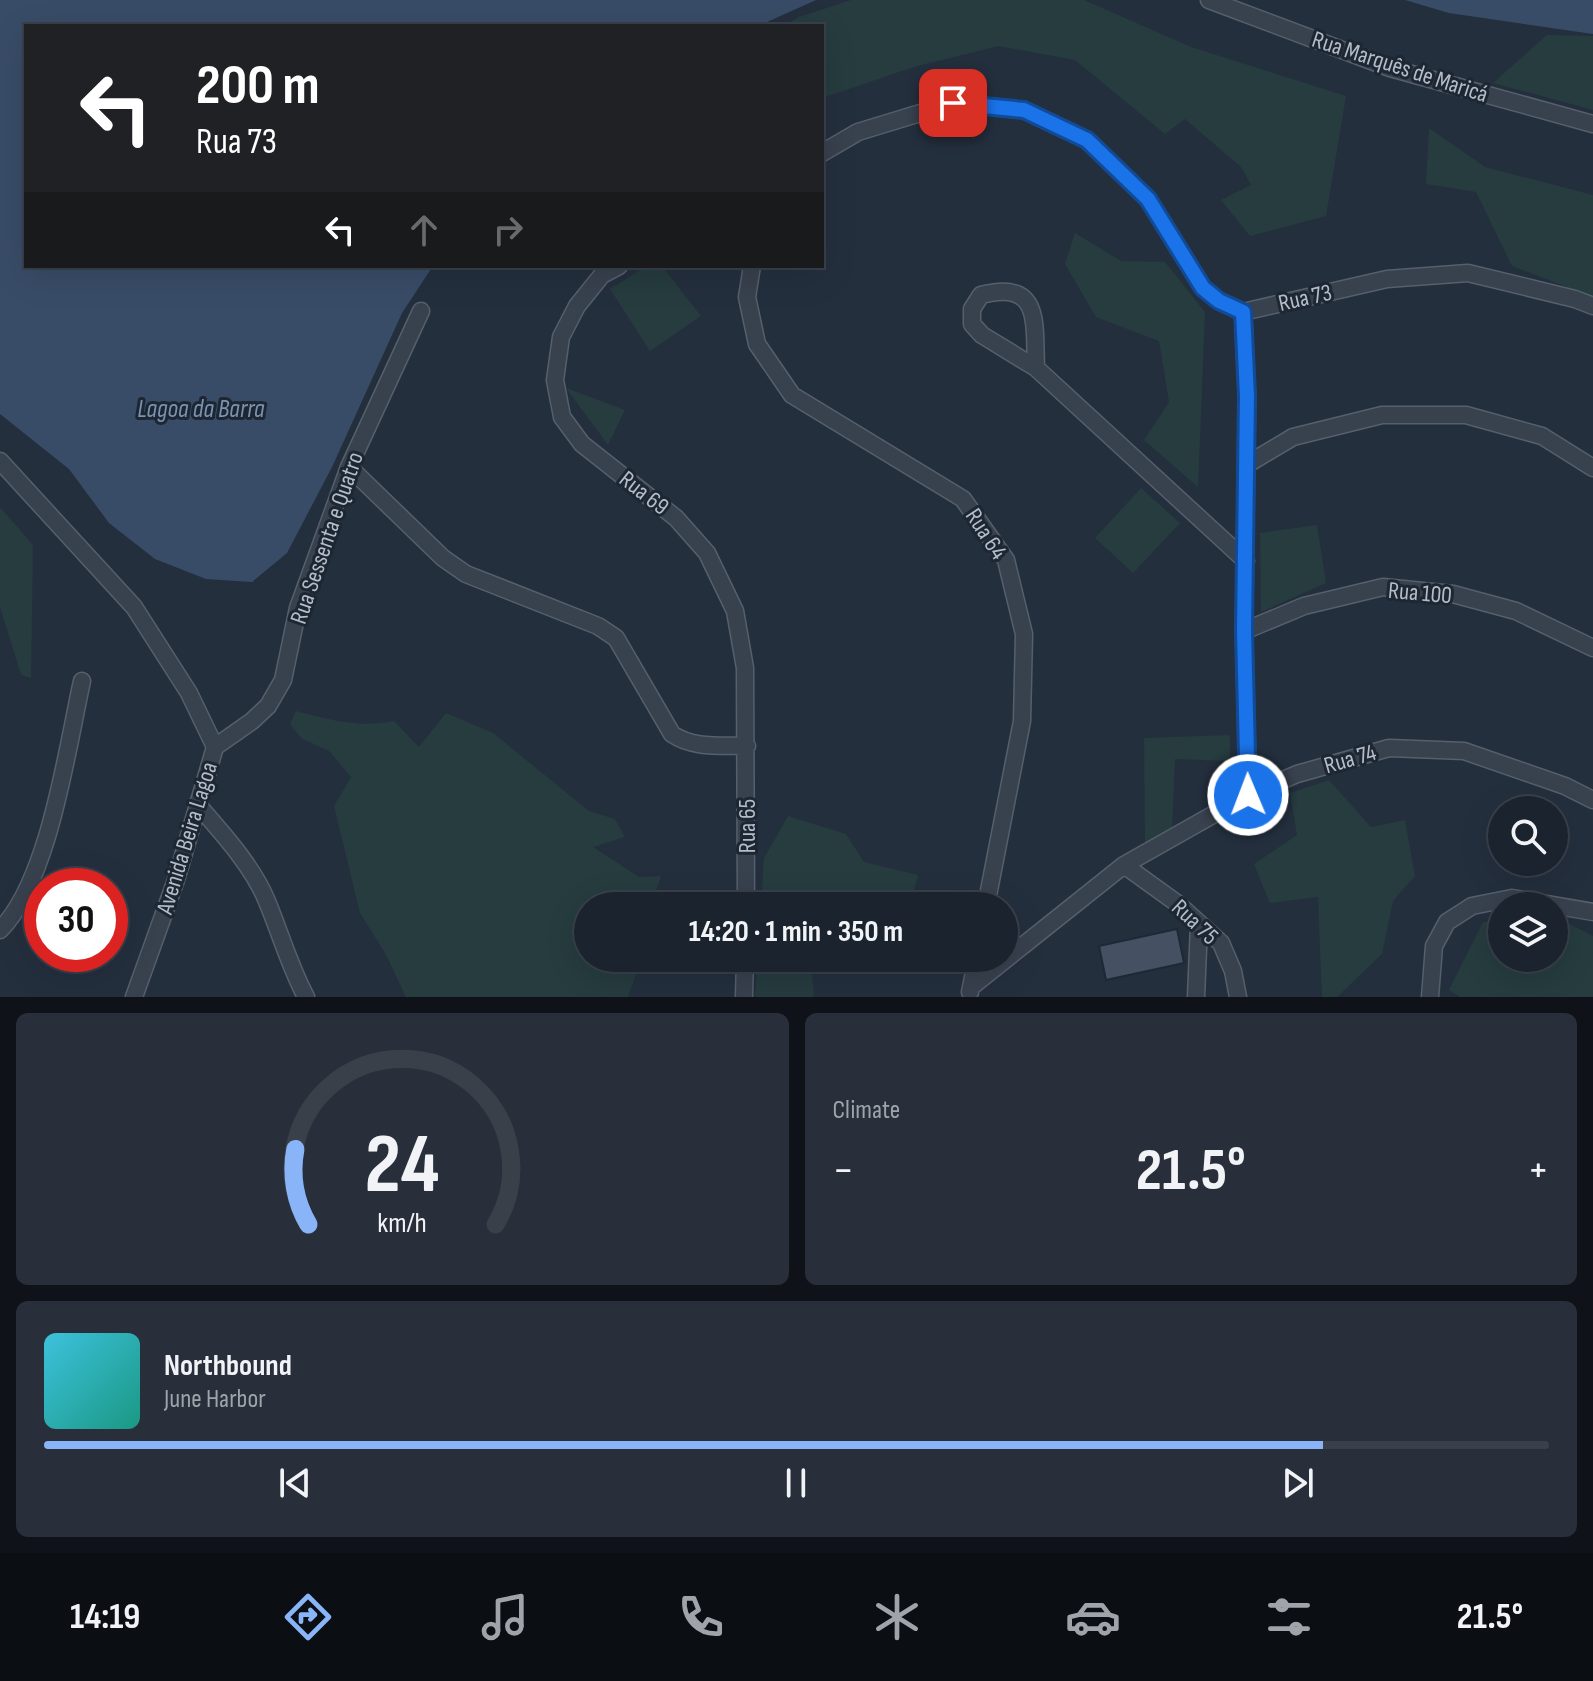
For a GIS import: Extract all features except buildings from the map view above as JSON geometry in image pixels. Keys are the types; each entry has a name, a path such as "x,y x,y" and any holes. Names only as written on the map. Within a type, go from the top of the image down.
{"street":[{"name":"Rua Marquês de Maricá","path":"1209,0 1390,68 1593,124"},
{"path":"824,152 858,132 953,103 1024,110 1087,140 1148,199 1203,288 1219,301 1243,312 1247,396 1244,631 1248,795"},
{"name":"Rua 69","path":"615,268 602,275 577,306 561,337 555,380 562,417 582,444 676,518 707,553 735,611 745,668 747,746"},
{"name":"Rua 64","path":"752,268 747,297 757,344 792,395 963,499 1006,560 1024,634 1022,721 989,892"},
{"name":"Rua 73","path":"1243,312 1387,279 1468,273 1593,306"},
{"path":"1036,368 1034,312 1020,294 1003,289 981,295 972,309 972,324 982,335 1036,368 1246,561"},
{"name":"Rua Sessenta e Quatro","path":"215,747 260,714 283,680 298,608 349,467 421,311"},
{"path":"1246,465 1293,437 1382,415 1466,415 1542,436 1593,468"},
{"name":"Avenida Beira Lagoa","path":"0,461 134,607 189,693 215,747 176,880 134,997"},
{"path":"349,467 443,558 466,574 598,626 616,638 672,734 696,745 747,746"},
{"name":"Rua 100","path":"1244,631 1304,606 1383,587 1453,594 1516,611 1593,648"},
{"path":"0,930 27,894 52,818 82,681"},
{"name":"Rua 65","path":"746,892 747,746"},
{"name":"Rua 74","path":"970,992 1124,865 1248,795 1297,774 1389,748 1464,751 1565,786 1593,800"},
{"path":"197,804 256,879 290,967 306,997"},
{"name":"Rua 75","path":"1124,865 1178,904 1221,943 1233,971 1238,997"},
{"path":"1430,997 1434,946 1447,922 1472,906 1512,898 1593,912"},
{"path":"1196,997 1199,924"},
{"path":"744,997 745,972"},
{"path":"970,992 974,972"}],"green space":[{"path":"851,0 1084,0 1191,47 1346,96 1326,216 1250,236 1221,200 1251,185 1241,167 1185,119 1165,134 1075,60 998,46 914,67 824,97 824,24 786,24"},
{"path":"1547,35 1593,36 1593,110 1493,83"},
{"path":"1429,128 1485,167 1593,195 1593,297 1512,266 1476,192 1426,184"},
{"path":"1075,233 1121,261 1165,262 1205,312 1198,487 1144,440 1169,402 1159,341 1096,317 1065,264"},
{"path":"644,268 664,268 701,316 650,351 610,289"},
{"path":"566,388 625,410 608,445"},
{"path":"1141,488 1180,523 1133,573 1095,538"},
{"path":"0,507 33,545 31,678 21,675 0,607"},
{"path":"1317,525 1326,583 1261,612 1260,533"},
{"path":"296,711 357,723 394,721 419,747 446,713 493,733 589,811 615,819 625,837 593,847 639,877 661,876 656,892 574,892 574,972 637,972 628,997 406,997 385,953 360,913 334,806 351,777 329,751 301,738 290,724"},
{"path":"1230,735 1230,761 1175,759 1172,830 1145,843 1144,738"},
{"path":"1329,780 1371,827 1405,820 1415,876 1393,901 1382,954 1337,997 1322,997 1318,897 1270,903 1254,864 1297,835 1290,793"},
{"path":"788,816 846,834 864,862 918,875 914,892 762,892 764,858"},
{"path":"1483,922 1488,922 1488,972 1568,972 1568,924 1593,936 1593,997 1460,997 1449,990"},
{"path":"757,972 812,972 814,997 755,997"}],"water":[{"name":"Lagoa da Barra","path":"0,0 816,0 762,24 24,24 24,268 432,268 402,313 332,467 287,553 252,582 206,579 155,559 109,523 69,469 0,414"},
{"path":"1405,0 1593,0 1593,34 1449,13"}],"route":[{"path":"953,103 1024,110 1087,140 1148,199 1203,288 1219,301 1243,312 1247,396 1244,631 1248,795"}]}
